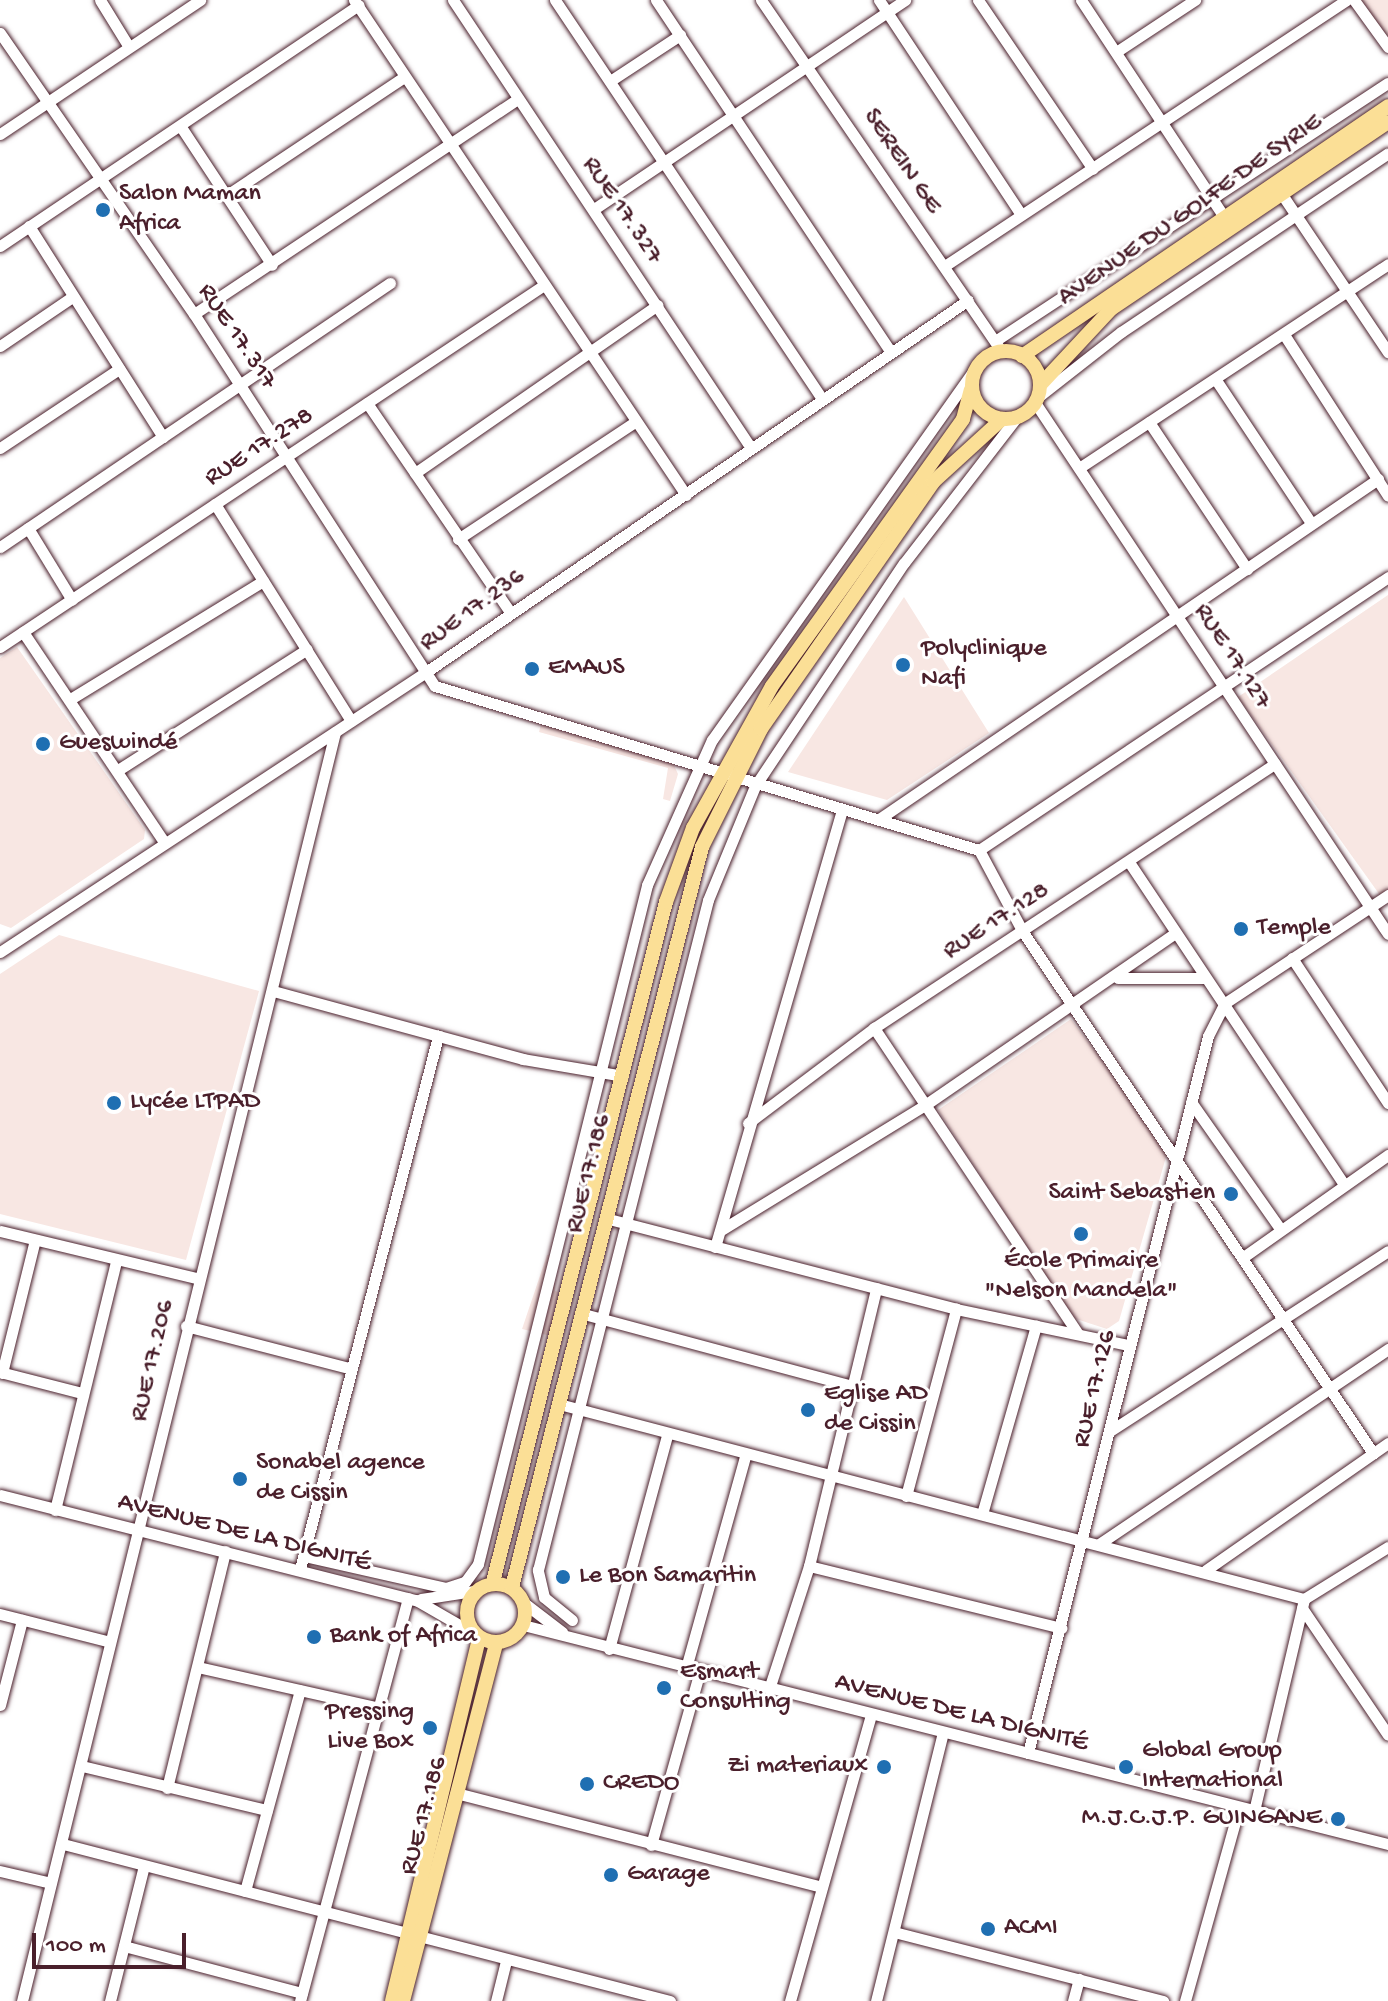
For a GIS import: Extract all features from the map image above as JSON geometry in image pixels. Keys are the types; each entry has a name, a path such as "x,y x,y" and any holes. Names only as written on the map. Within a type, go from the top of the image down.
{"main road":[{"name":"AVENUE DU GOLFE DE SYRIE","path":"1022,356 1223,215 1388,106"},
{"path":"971,390 980,411 1010,418 1038,395 1111,309 1388,122"},
{"path":"493,1582 666,902 717,774 963,419 973,371 998,346 1036,363 1038,395"},
{"name":"RUE 17.186","path":"512,1587 687,895 733,779 933,482 1010,418"},
{"path":"392,2001 413,1939 475,1635 474,1591 493,1582 512,1587 524,1603 523,1625 496,1643 475,1635"},
{"name":"RUE 17.186","path":"403,2001 413,1939 496,1643"}],"street":[{"path":"100,0 129,47"},
{"path":"0,134 200,0"},
{"name":"RUE 17.327","path":"453,0 751,448"},
{"path":"555,0 665,160 821,398"},
{"path":"656,0 891,352"},
{"name":"SEREIN GE","path":"761,0 946,265 998,346"},
{"path":"879,0 1020,213"},
{"path":"594,209 905,0"},
{"path":"978,0 1093,169"},
{"path":"1081,0 1223,215"},
{"path":"1116,52 1195,0"},
{"path":"946,265 1020,213 1093,169 1346,0"},
{"path":"1354,0 1388,47"},
{"path":"0,246 181,127 356,3 686,495"},
{"name":"RUE 17.317","path":"0,33 50,100 99,179 194,314 426,672 455,698 979,850"},
{"path":"610,81 680,35"},
{"path":"227,195 404,77"},
{"path":"998,346 1211,196 1388,83"},
{"path":"194,314 518,99"},
{"path":"181,127 272,265"},
{"path":"1038,395 1295,213 1388,153"},
{"path":"1281,193 1388,352"},
{"path":"29,226 163,437"},
{"path":"1079,468 1285,336 1388,264"},
{"path":"0,547 390,283"},
{"name":"RUE 17.278","path":"0,647 544,285"},
{"path":"0,346 72,297"},
{"name":"RUE 17.236","path":"4,949 426,672 508,609 686,495 821,398 968,300"},
{"path":"415,473 658,305"},
{"path":"1285,336 1388,496"},
{"path":"0,448 119,369"},
{"path":"304,1556 446,1588 465,1582 478,1564 647,885 697,768 863,518 973,371"},
{"path":"1216,380 1311,523"},
{"name":"RUE 17.127","path":"1038,395 1079,468 1388,934"},
{"path":"367,403 508,609"},
{"path":"572,1620 544,1597 538,1570 581,1411 625,1223 708,900 755,786 904,563 1010,418"},
{"path":"458,539 635,422"},
{"path":"1149,422 1247,569"},
{"path":"879,819 1378,479"},
{"path":"215,504 351,721"},
{"path":"28,528 72,600"},
{"path":"1373,1453 1023,932 979,850 1388,577"},
{"path":"72,698 263,581"},
{"path":"23,632 72,698 164,842"},
{"path":"118,770 307,649"},
{"name":"RUE 17.206","path":"22,2001 82,1766 107,1641 196,1278 273,991 335,732"},
{"name":"RUE 17.128","path":"748,1123 874,1028 1275,764"},
{"path":"715,1247 748,1123 841,812"},
{"path":"1129,862 1344,1184"},
{"path":"1225,1003 1388,895"},
{"path":"721,1230 925,1105 1117,978 1175,933"},
{"path":"0,935 4,949"},
{"path":"1292,958 1388,1103"},
{"path":"1117,978 1205,978"},
{"path":"273,991 438,1036 623,1076"},
{"name":"RUE 17.126","path":"1028,1753 1208,1036 1225,1003"},
{"path":"874,1028 1077,1332"},
{"path":"300,1569 438,1036"},
{"path":"1191,1102 1281,1230"},
{"path":"1242,1258 1388,1155"},
{"path":"605,1218 956,1309 1129,1345"},
{"path":"0,1231 196,1278"},
{"path":"35,1240 1,1372 82,1393"},
{"path":"1110,1431 1284,1322 1388,1251"},
{"path":"55,1510 116,1261"},
{"path":"769,1689 809,1566 876,1288"},
{"path":"906,1496 956,1309"},
{"path":"580,1313 852,1386"},
{"path":"186,1326 352,1369"},
{"path":"982,1514 1036,1326"},
{"path":"1099,1544 1388,1349"},
{"path":"559,1404 745,1457 1206,1570 1303,1604 1388,1735"},
{"path":"609,1649 667,1435"},
{"path":"1206,1570 1388,1443"},
{"path":"686,1668 745,1457"},
{"name":"AVENUE DE LA DIGNITÉ","path":"0,1495 412,1599 475,1635"},
{"path":"1254,1811 1303,1604 1388,1547"},
{"path":"167,1788 225,1551"},
{"path":"809,1566 1061,1628"},
{"path":"124,1946 301,1997 412,1599 474,1591"},
{"path":"524,1603 568,1638"},
{"path":"0,1614 107,1641"},
{"path":"0,1704 22,1620"},
{"name":"AVENUE DE LA DIGNITÉ","path":"523,1625 1388,1844"},
{"path":"198,1667 380,1708"},
{"path":"651,1845 700,1671"},
{"path":"245,1891 300,1690"},
{"path":"790,2001 819,1886 871,1715"},
{"path":"876,2001 943,1733"},
{"path":"82,1766 267,1810"},
{"path":"456,1793 819,1886"},
{"path":"1185,2001 1239,1807"},
{"path":"63,1844 325,1912 413,1939 670,2001"},
{"path":"110,2001 144,1866"},
{"path":"0,1871 51,1883"},
{"path":"894,1932 1163,2001"},
{"path":"496,2001 506,1961"},
{"path":"1073,2001 1079,1979"}],"shaded area":[{"path":"1360,0 1388,0 1388,41"},
{"path":"1388,595 1388,893 1382,898 1238,697"},
{"name":"Polyclinique Nafi","path":"904,597 989,733 887,800 788,772"},
{"name":"Gueswindé","path":"17,647 145,830 144,839 11,928 0,924 0,658"},
{"path":"541,724 672,761 678,774 670,801 663,799 668,768 539,732"},
{"name":"Lycée LTPAD","path":"59,935 259,991 186,1260 0,1214 0,974"},
{"name":"École Primaire \"Nelson Mandela\"","path":"1071,1019 1168,1150 1119,1321 1107,1329 1073,1318 938,1110"},
{"path":"547,1255 555,1255 555,1291 565,1294 551,1336 522,1329"}],"place":[{"name":"Salon Maman Africa","path":"103,210"},
{"name":"Polyclinique Nafi","path":"903,665"},
{"name":"EMAUS","path":"532,669"},
{"name":"Gueswindé","path":"43,744"},
{"name":"Temple","path":"1241,929"},
{"name":"Lycée LTPAD","path":"114,1103"},
{"name":"Saint Sebastien","path":"1231,1194"},
{"name":"École Primaire \"Nelson Mandela\"","path":"1081,1234"},
{"name":"Eglise AD de Cissin","path":"808,1410"},
{"name":"Sonabel agence de Cissin","path":"240,1479"},
{"name":"Le Bon Samaritin","path":"563,1577"},
{"name":"Bank of Africa","path":"314,1637"},
{"name":"Esmart Consulting","path":"664,1688"},
{"name":"Pressing Live Box","path":"430,1728"},
{"name":"Zi materiaux","path":"884,1767"},
{"name":"Global Group International","path":"1126,1767"},
{"name":"CREDO","path":"587,1784"},
{"name":"M.J.C.J.P. GUINGANE","path":"1338,1819"},
{"name":"Garage","path":"611,1875"},
{"name":"ACMI","path":"988,1929"}]}
